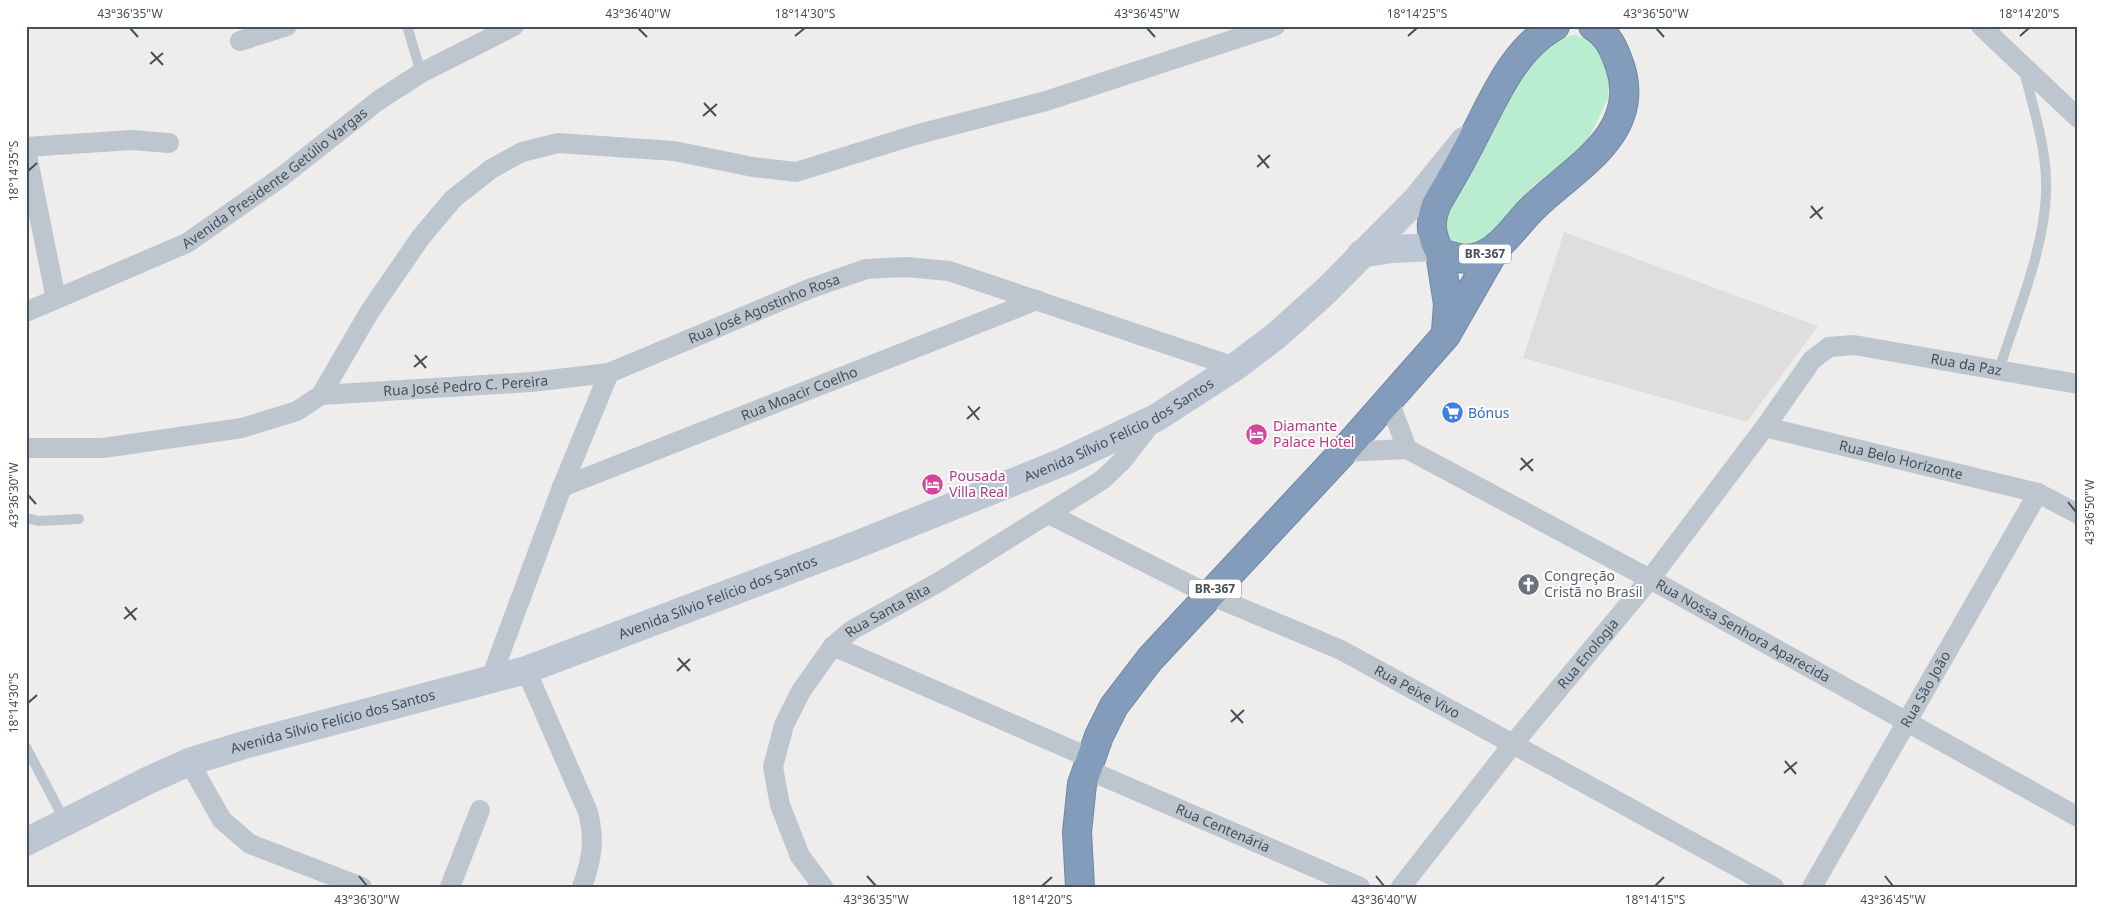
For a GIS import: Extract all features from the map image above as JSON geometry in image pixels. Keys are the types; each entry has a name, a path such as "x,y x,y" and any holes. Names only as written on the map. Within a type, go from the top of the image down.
{"highway":[{"name":"BR-367","path":"1593,26 1602,32 1613,46 1624,77"},
{"name":"BR-367","path":"1080,887 1077,832 1088,763 1108,718 1134,678 1343,452 1446,335 1498,246 1527,213 1577,171 1609,138 1618,120 1624,96 1624,26"},
{"name":"BR-367","path":"1446,335 1448,304 1439,250 1432,237 1430,221 1436,206 1491,102 1522,52 1545,29"},
{"name":"BR-367","path":"1439,250 1460,259 1480,256 1498,246"}],"main road":[{"name":"Avenida Sílvio Felício dos Santos","path":"26,842 189,762 490,678 526,670 856,545 1063,462 1156,418 1235,367 1277,335 1326,291 1416,200 1457,150 1491,102"},
{"path":"1361,254 1392,249 1439,250"}],"street":[{"path":"240,41 287,26"},
{"name":"Avenida Presidente Getúlio Vargas","path":"26,312 187,243 280,178 379,100 421,73 514,26"},
{"path":"26,448 103,448 242,428 297,411 321,395 370,311 421,236 454,199 491,169 522,152 558,143 664,150 753,167 796,172 915,135 1046,101 1275,26"},
{"path":"1981,26 2078,118"},
{"path":"56,299 26,148 132,140 169,143"},
{"name":"Rua José Agostinho Rosa","path":"609,373 808,288 866,269 906,267 949,271 1235,367"},
{"name":"Rua Moacir Coelho","path":"562,487 1037,300"},
{"name":"Rua Enologia","path":"1401,887 1513,744 1650,579 1818,354 1835,345 1854,345"},
{"name":"Rua da Paz","path":"1854,345 2078,384"},
{"path":"490,678 562,487 609,373"},
{"name":"Rua José Pedro C. Pereira","path":"321,395 531,382 609,373"},
{"path":"1343,452 1407,449 1389,401"},
{"name":"Rua Santa Rita","path":"823,887 800,856 780,805 773,767 784,725 801,691 833,646 852,630 939,582 1102,480 1123,460 1156,418"},
{"name":"Rua Belo Horizonte","path":"1765,427 2038,493 2076,512"},
{"name":"Rua Nossa Senhora Aparecida","path":"1407,449 1650,579 2078,817"},
{"name":"Rua São João","path":"1812,887 2038,493"},
{"name":"Rua Peixe Vivo","path":"1049,514 1210,595 1341,650 1774,887"},
{"name":"Rua Centenária","path":"833,646 1354,885"},
{"path":"526,670 588,812 594,834 589,867 582,887"},
{"path":"189,762 222,820 250,844 362,887"},
{"path":"450,887 480,810"}],"lane":[{"path":"407,26 421,73"},
{"path":"1999,370 2037,252 2046,194 2045,170 2039,129 2023,67"},
{"path":"26,518 40,521 78,519"},
{"path":"26,747 65,822"}],"shaded area":[{"path":"1564,232 1818,326 1747,422 1523,358"}],"green space":[{"path":"1575,35 1588,39 1601,49 1609,63 1608,99 1587,141 1569,158 1533,186 1486,241 1461,251 1447,250 1439,215 1512,87 1552,39"}],"place":[{"name":"Bónus","path":"1452,413"},
{"name":"Diamante Palace Hotel","path":"1257,434"},
{"name":"Pousada Villa Real","path":"933,484"},
{"name":"Congreção Cristã no Brasil","path":"1528,584"}]}
